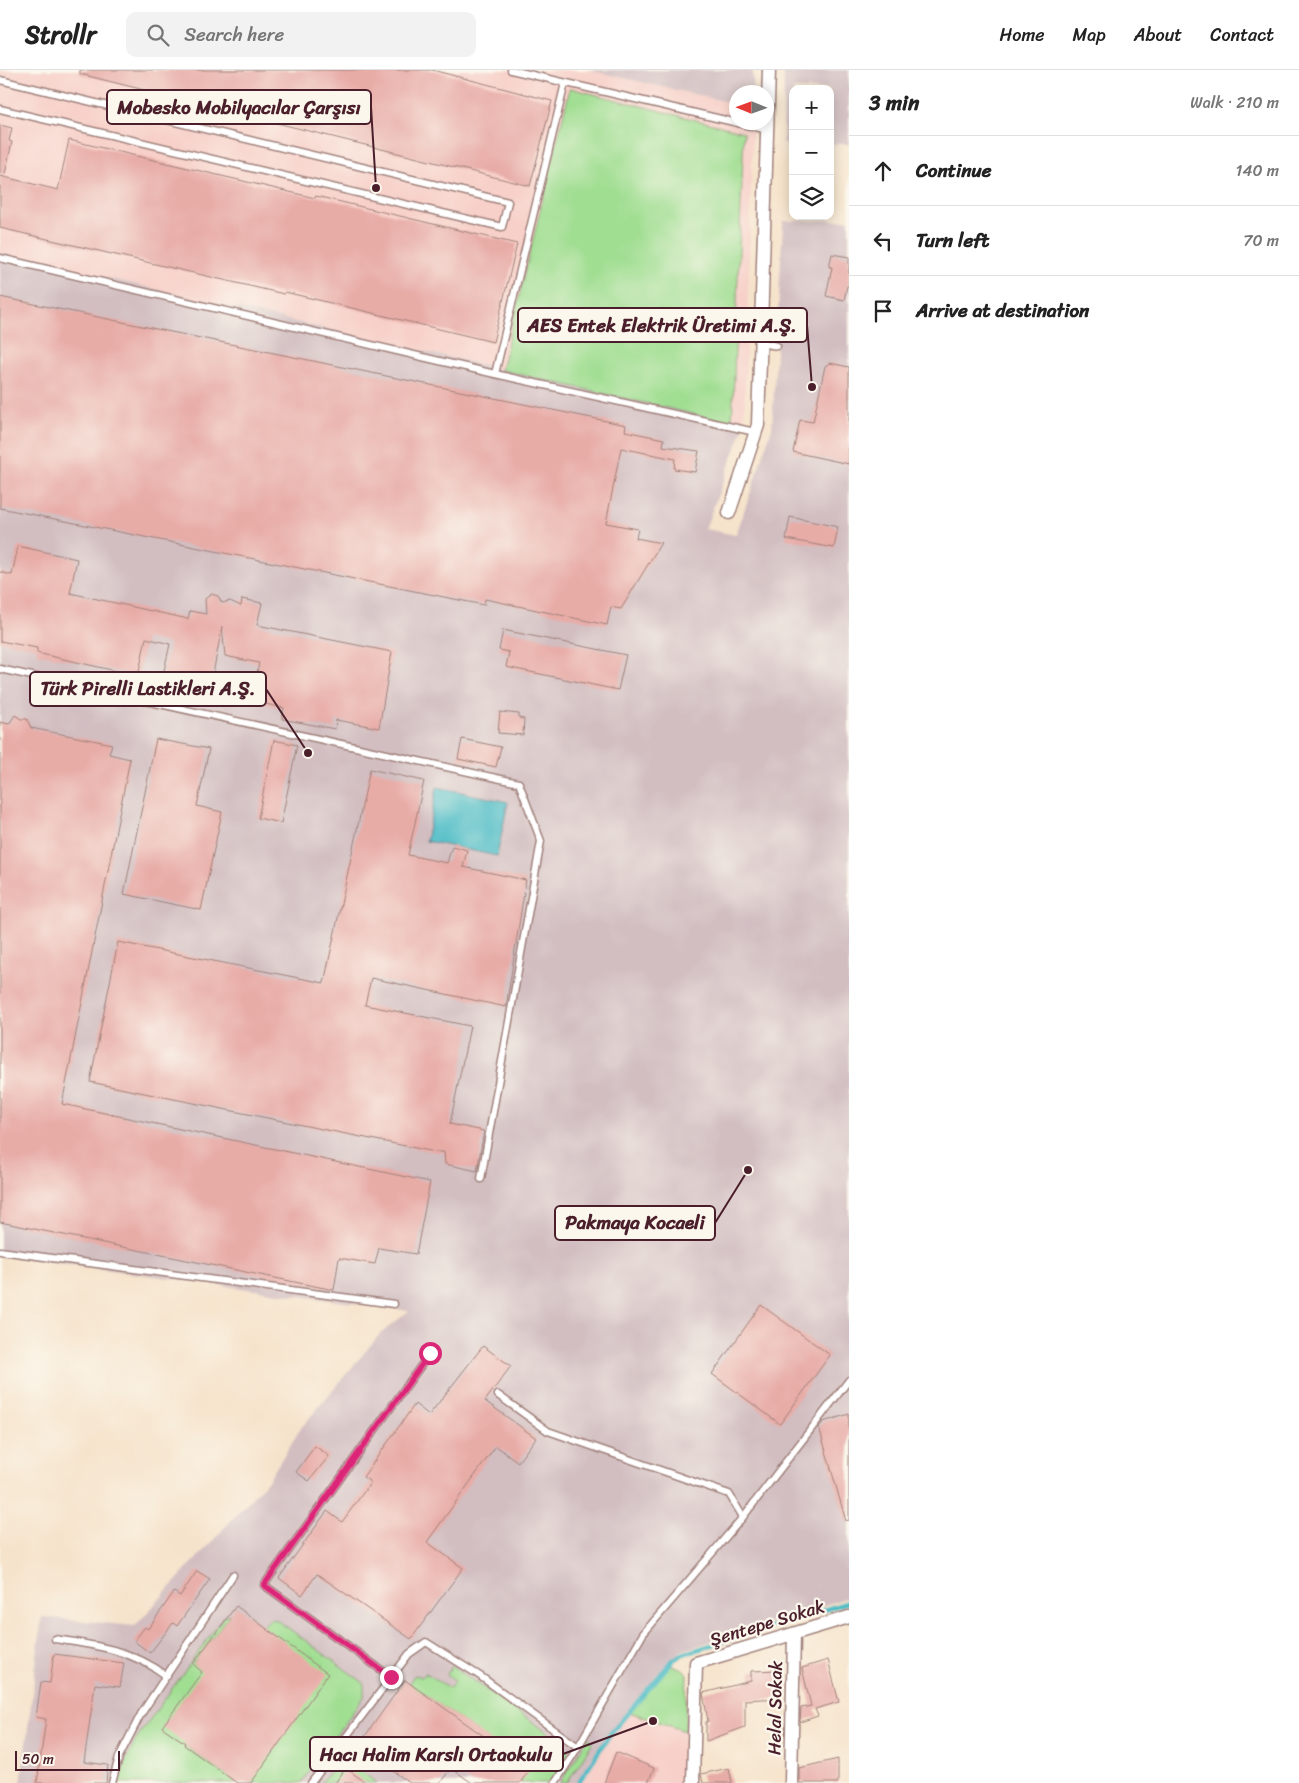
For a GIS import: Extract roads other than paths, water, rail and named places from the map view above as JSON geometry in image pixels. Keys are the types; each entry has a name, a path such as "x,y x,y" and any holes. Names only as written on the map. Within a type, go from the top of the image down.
{"street":[{"path":"769,70 769,85"},
{"path":"729,513 758,425 768,130"},
{"name":"Şentepe Sokak","path":"693,1783 696,1663 849,1617"},
{"name":"Helal Sokak","path":"792,1783 794,1634"}],"lane":[{"path":"511,70 729,121"},
{"path":"0,80 508,202 502,227 0,108"},
{"path":"495,374 565,83"},
{"path":"0,258 495,374 756,432"},
{"path":"760,343 776,346"},
{"path":"0,669 519,783 541,841 481,1179"},
{"path":"0,1251 394,1304"},
{"path":"391,1677 264,1585 430,1353"},
{"path":"555,1783 643,1634 743,1517 849,1380"},
{"path":"498,1395 548,1431 729,1494 743,1517"},
{"path":"112,1783 119,1757 142,1714 233,1575"},
{"path":"54,1639 108,1647 151,1664 167,1676"},
{"path":"311,1783 409,1654 426,1642 480,1676 578,1746"}],"water":[{"path":"437,787 508,802 497,856 426,841"}],"waterway":[{"path":"578,1783 611,1733 673,1660 683,1654 849,1602"}],"place":[{"name":"Mobesko Mobilyacılar Çarşısı","path":"376,188"},
{"name":"AES Entek Elektrik Üretimi A.Ş.","path":"812,387"},
{"name":"Türk Pirelli Lastikleri A.Ş.","path":"308,753"},
{"name":"Pakmaya Kocaeli","path":"748,1170"},
{"name":"Hacı Halim Karslı Ortaokulu","path":"653,1721"}]}
